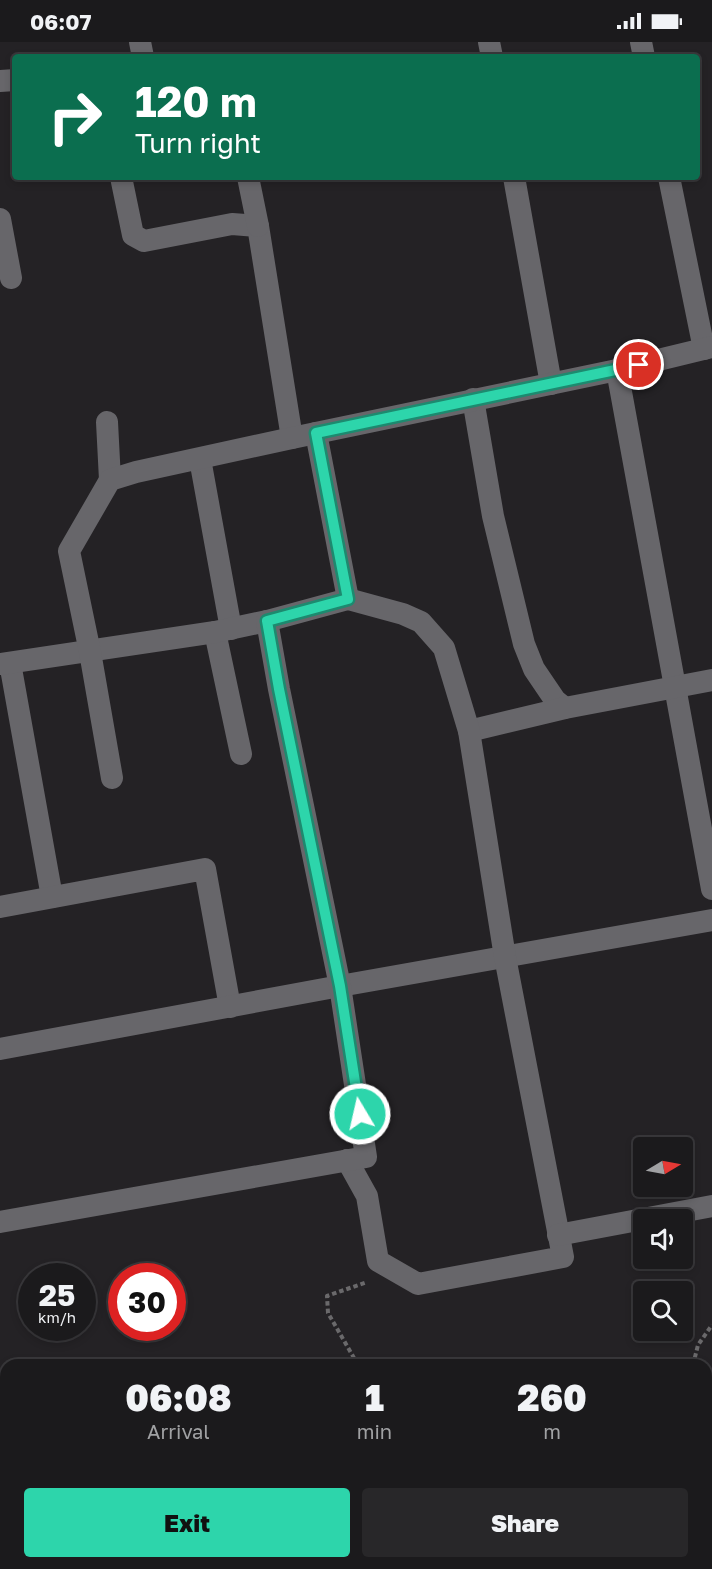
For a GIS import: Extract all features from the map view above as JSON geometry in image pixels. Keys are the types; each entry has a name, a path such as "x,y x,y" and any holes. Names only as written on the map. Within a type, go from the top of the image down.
{"street":[{"path":"122,180 133,235 144,241 232,224 258,226"},
{"path":"249,180 292,438"},
{"path":"515,180 552,384"},
{"path":"110,480 136,472 617,370 708,348 670,180"},
{"path":"0,219 10,278"},
{"path":"617,370 712,889"},
{"path":"473,399 493,516 524,644 534,669 555,699 565,708"},
{"path":"107,422 110,480 69,551 90,652 112,778"},
{"path":"316,433 348,599"},
{"path":"200,459 242,754"},
{"path":"52,897 5,664 223,630 267,621 348,599 403,614 421,622 444,648 470,731 505,957 563,1257 418,1284 378,1260 367,1196 346,1160"},
{"path":"0,1222 366,1157 340,986 267,621"},
{"path":"470,731 565,708 712,680"},
{"path":"0,907 205,869 230,1007"},
{"path":"0,1049 712,920"},
{"path":"558,1235 712,1206"}],"path":[{"path":"355,1359 328,1313 327,1296 396,1272"},
{"path":"694,1359 698,1345 712,1325"},
{"path":"707,1332 712,1335"}],"route":[{"path":"360,1114 340,986 267,621 348,599 316,433 639,365"}]}
